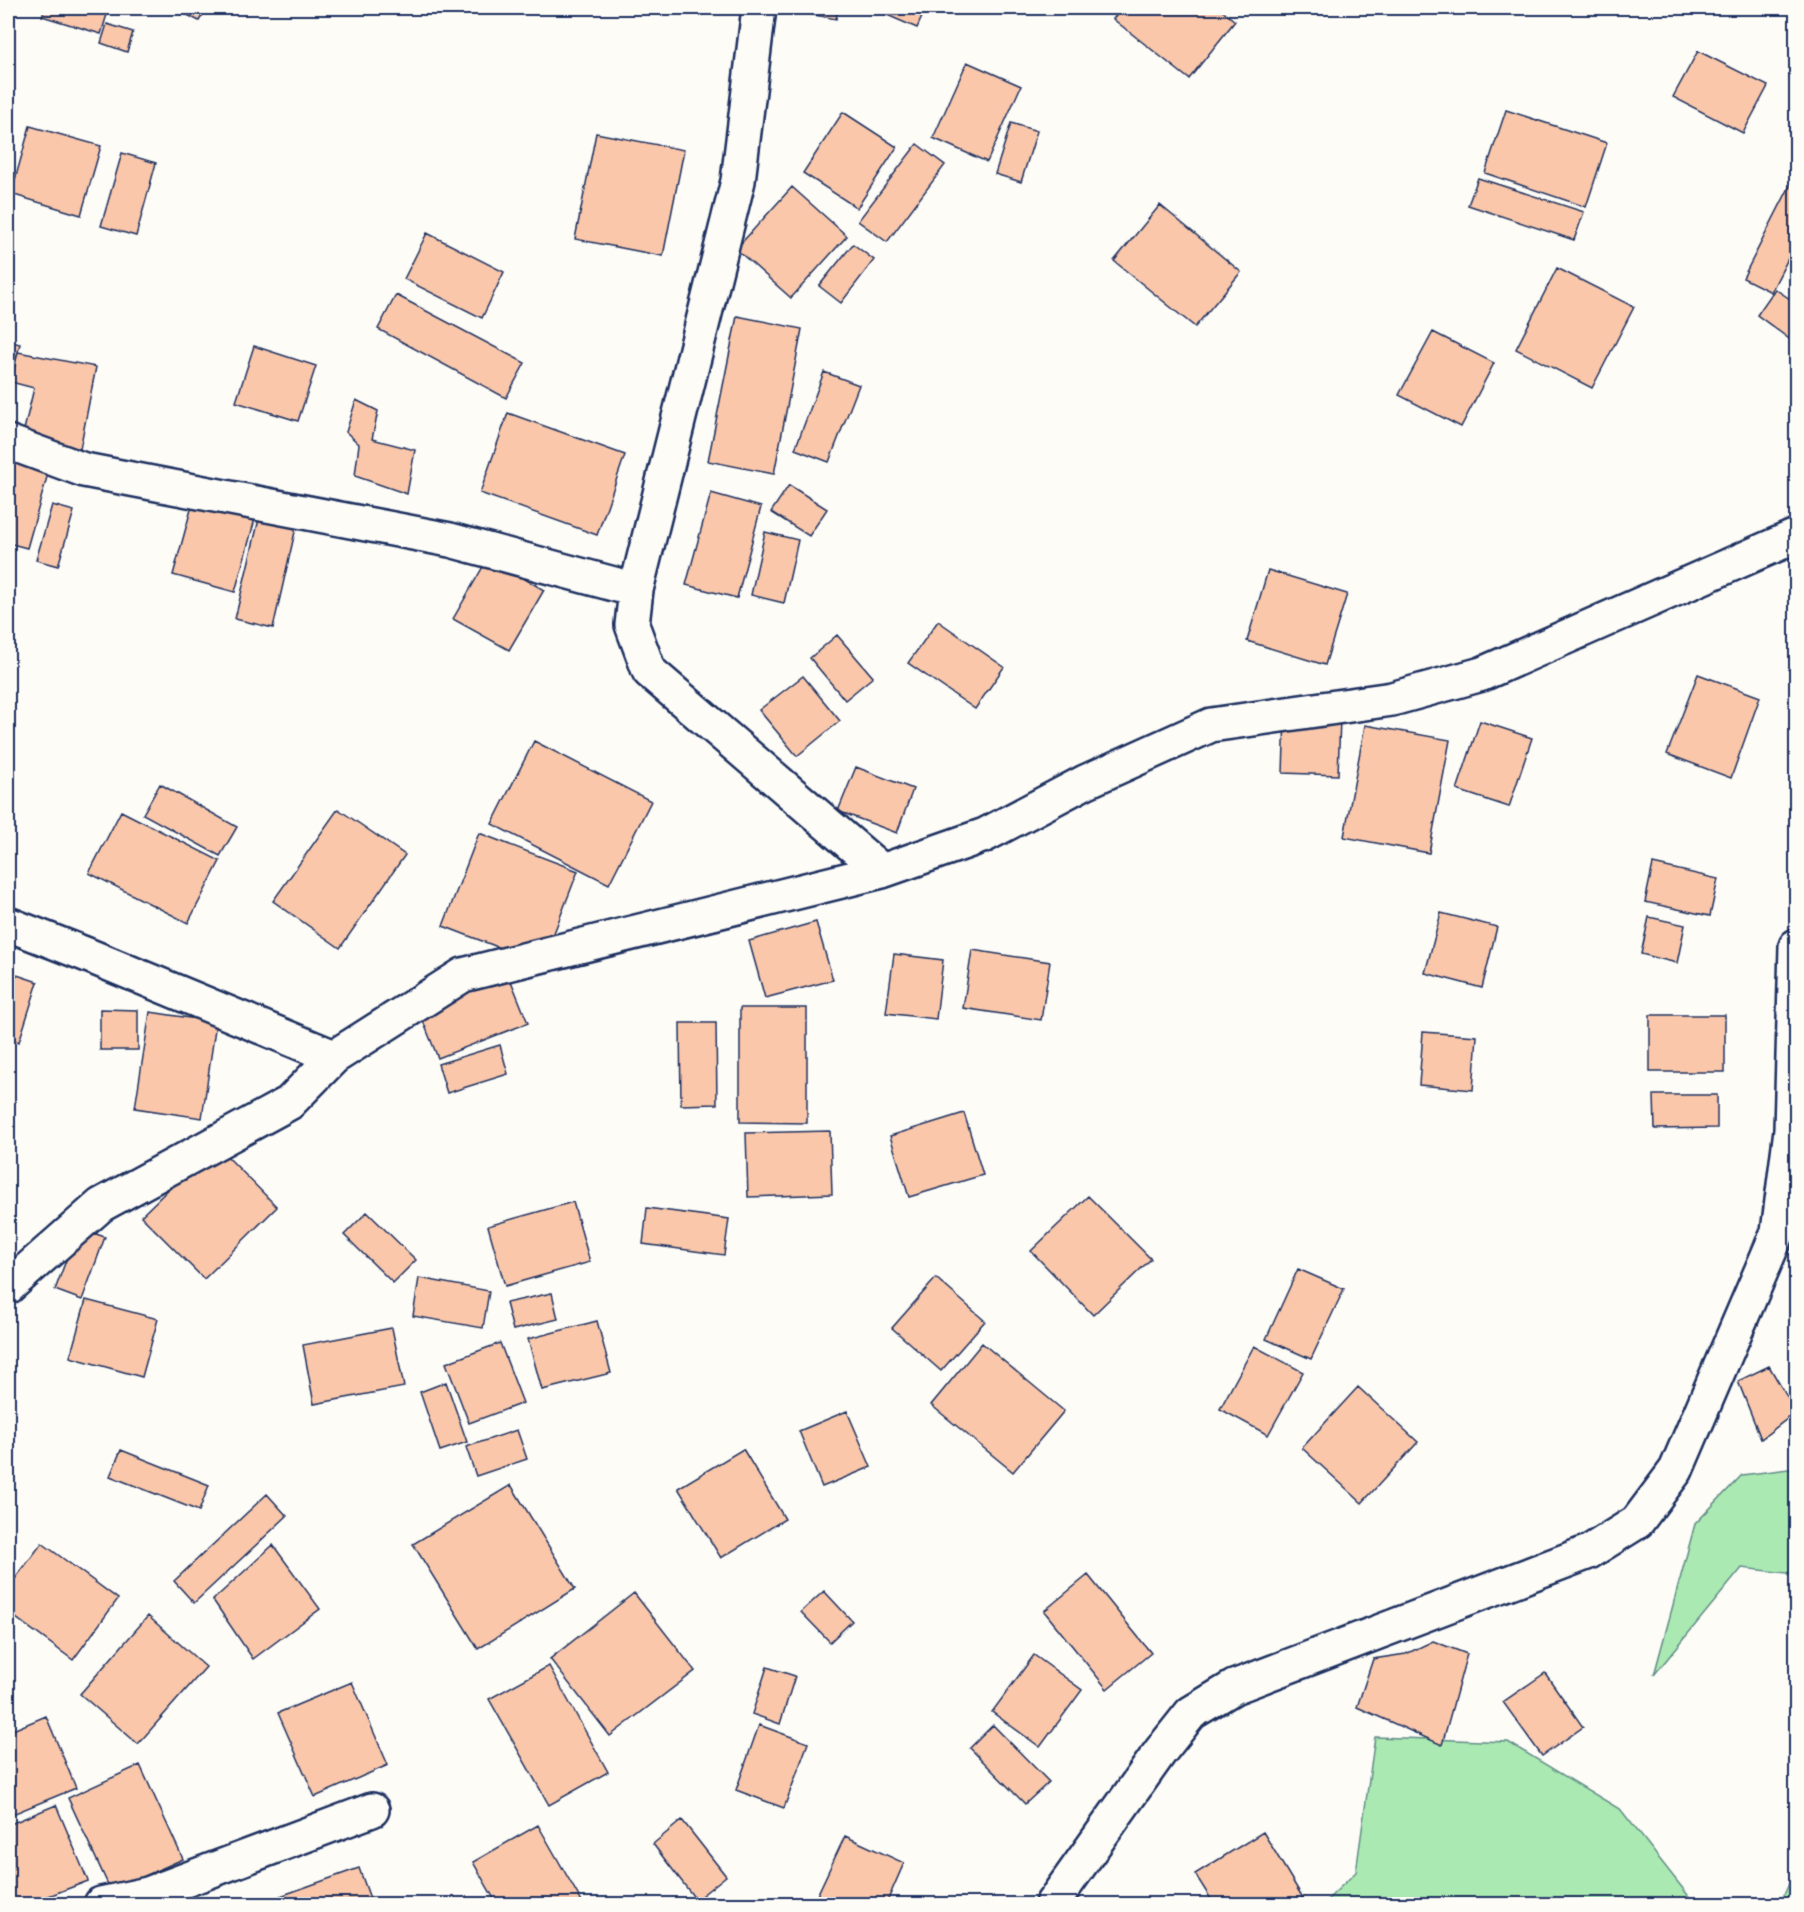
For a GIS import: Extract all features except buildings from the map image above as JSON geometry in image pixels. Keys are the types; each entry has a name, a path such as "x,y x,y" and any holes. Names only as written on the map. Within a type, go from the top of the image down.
{"street":[{"path":"759,8 738,182 636,590 632,625 650,671 882,871"},
{"path":"8,442 84,470 450,540 636,590"},
{"path":"8,1287 101,1205 289,1103 334,1057 463,975 882,871 985,835 1085,782 1211,725 1392,699 1482,674 1797,536"},
{"path":"8,924 334,1057"},
{"path":"1052,1905 1160,1752 1191,1713 1234,1687 1589,1552 1637,1522 1676,1470 1778,1232 1791,1130 1797,946"},
{"path":"101,1905 148,1894 372,1809"}],"green space":[{"path":"1796,1468 1796,1574 1742,1568 1654,1675 1695,1524 1742,1475"},
{"path":"1375,1737 1508,1742 1621,1810 1695,1904 1323,1904 1356,1872"},
{"path":"1796,1868 1796,1904 1780,1904"}]}
